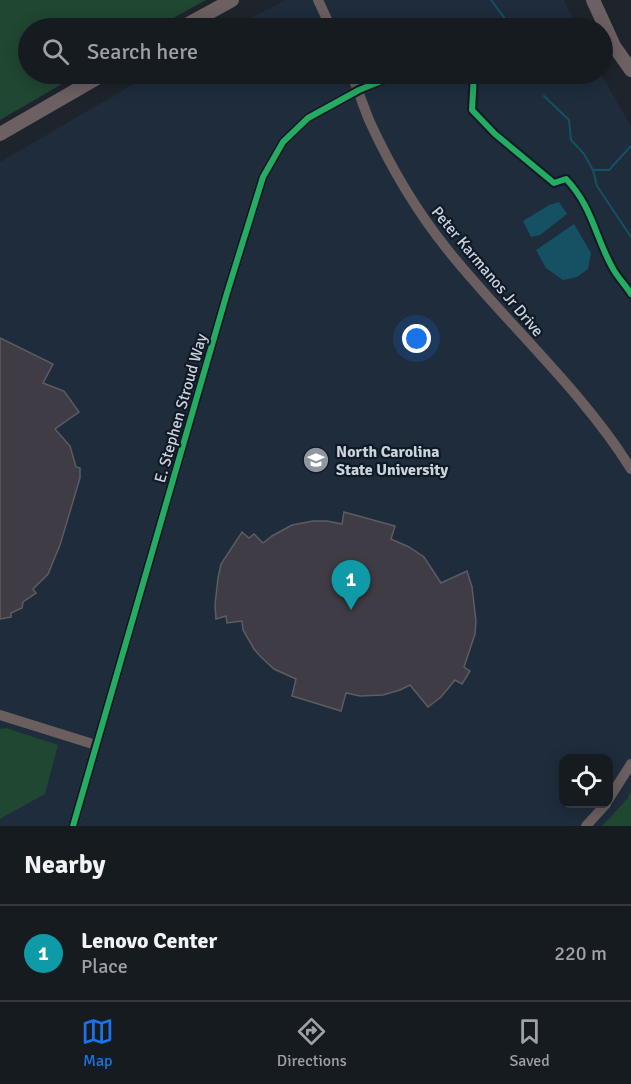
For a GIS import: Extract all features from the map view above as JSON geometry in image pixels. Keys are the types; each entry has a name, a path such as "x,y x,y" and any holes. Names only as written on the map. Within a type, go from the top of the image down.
{"main road":[{"path":"199,18 232,0"},
{"path":"593,0 599,18"},
{"path":"613,53 631,70"},
{"path":"0,134 87,84"}],"street":[{"path":"318,0 326,18"},
{"name":"Peter Karmanos Jr Drive","path":"356,84 368,118 408,195 443,243 586,408 612,440 631,469"},
{"name":"E. Stephen Stroud Way","path":"73,826 227,293 263,177 284,142 308,118 374,84"},
{"path":"0,715 96,745"},
{"path":"613,792 631,764"},
{"path":"586,826 602,808"}],"shaded area":[{"path":"286,0 564,0 572,18 251,18"},
{"name":"North Carolina State University","path":"134,84 607,84 631,126 631,826 0,826 0,162"},
{"path":"559,202 567,214 540,235 531,237 523,221 549,205"},
{"path":"574,224 591,253 588,269 577,277 563,280 546,268 536,250"}],"green space":[{"path":"0,0 206,0 173,18 18,18 18,84 62,84 0,120"},
{"path":"6,728 58,745 45,794 0,819 0,729"},
{"path":"631,791 631,826 602,826 627,799"}],"building":[{"path":"0,338 53,364 43,383 64,391 79,412 55,429 70,446 76,467 80,468 80,478 60,545 48,574 33,589 36,593 23,602 22,608 11,613 11,617 0,619"},
{"path":"344,512 395,526 391,539 424,557 441,583 467,571 472,587 476,621 475,634 464,667 470,671 462,684 455,680 441,697 428,707 410,685 383,695 360,696 346,693 341,711 292,696 296,679 274,669 261,657 243,630 242,621 227,623 226,616 216,619 215,605 221,564 242,532 249,538 254,534 263,543 292,525 313,521 342,524"}],"waterway":[{"path":"491,0 504,18"},
{"path":"544,96 569,120 571,140 584,154 593,170 597,186 631,237"},
{"path":"594,170 609,170 631,146"}],"cycle path":[{"path":"73,826 227,293 263,177 283,142 308,118 374,84"},
{"path":"473,84 472,110 495,134 554,183 566,179 575,189 612,267 631,294"}],"place":[{"name":"North Carolina State University","path":"316,460"},
{"name":"Lenovo Center","path":"351,610"}]}
